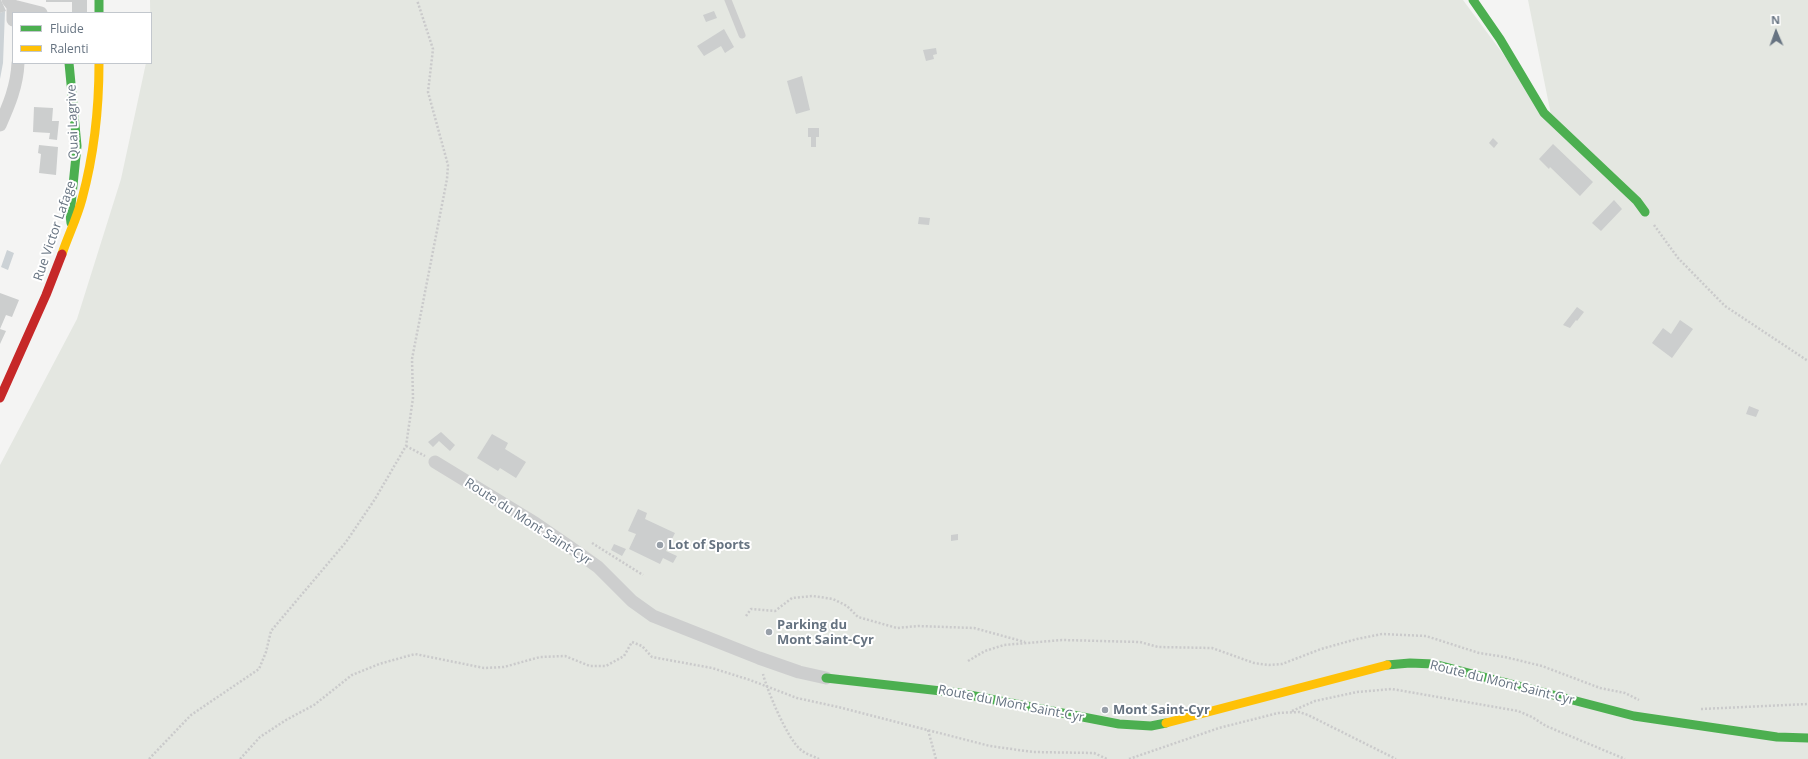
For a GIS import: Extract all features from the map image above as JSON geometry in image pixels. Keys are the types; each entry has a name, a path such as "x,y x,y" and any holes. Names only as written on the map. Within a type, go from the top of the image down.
{"street":[{"path":"99,0 99,12"},
{"path":"1473,0 1500,39 1544,113 1637,201 1645,212"},
{"path":"12,14 10,3 38,12"},
{"path":"0,125 10,103 15,86 18,64"},
{"name":"Quai Lagrive","path":"69,64 77,146 70,215 72,228"},
{"name":"Rue Victor Lafage","path":"0,398 46,295 72,228 88,175 94,141 99,64"},
{"name":"Route du Mont Saint-Cyr","path":"435,462 535,523 570,547 598,567 632,601 653,616 758,658 799,672 826,678 959,693 1119,724 1151,726 1175,722 1371,668 1388,664 1410,662 1434,664 1634,716 1777,737 1808,738"}],"lane":[{"path":"728,0 742,35"}],"path":[{"path":"149,759 191,715 259,669 266,652 271,631 346,542 383,486 406,446 412,398 412,360 447,179 448,165 428,92 433,48 417,0"},
{"path":"1645,212 1678,258 1725,306 1808,361"},
{"path":"406,446 435,462"},
{"path":"592,543 643,574"},
{"path":"746,616 751,609 775,611 792,598 813,596 833,599 847,606 858,617 897,628 974,628 1027,642"},
{"path":"240,759 260,737 286,720 314,706 352,675 379,664 415,654 484,668 504,667 540,658 566,656 590,666 606,666 624,656 632,642 642,646 652,657 712,668 797,698 990,746 1033,752 1094,752 1107,759"},
{"path":"766,686 788,733 800,749 819,759"},
{"path":"1128,759 1219,728 1278,713 1292,711 1315,702 1357,692 1392,689 1411,691 1518,711 1532,717 1546,726 1625,759"},
{"path":"1292,711 1308,715 1396,759"},
{"path":"928,730 936,759"}],"shaded area":[{"path":"150,0 1463,0 1552,120 1528,0 1808,0 1808,759 0,759 0,465 77,319 121,179 146,64 152,64 152,12 150,12"},
{"path":"5,11 3,63 0,79 0,13"},
{"path":"7,250 14,253 8,270 1,267"}],"building":[{"path":"0,0 6,11 0,13"},
{"path":"46,0 87,0 87,12 72,12 72,2 46,2"},
{"path":"714,11 717,18 706,22 703,15"},
{"path":"724,29 734,47 725,53 721,46 704,56 697,46"},
{"path":"936,48 937,54 933,55 934,59 926,61 923,50"},
{"path":"802,76 810,110 796,114 787,81"},
{"path":"34,107 53,108 52,121 59,121 57,140 49,139 50,133 33,132"},
{"path":"808,128 819,128 819,137 816,137 816,147 811,147 811,137 808,137"},
{"path":"1493,138 1498,143 1494,148 1489,143"},
{"path":"1553,144 1593,182 1580,196 1550,167 1549,169 1539,159"},
{"path":"39,145 58,147 56,175 39,173 41,154 38,153"},
{"path":"1614,200 1622,209 1601,231 1592,223"},
{"path":"919,217 930,218 929,225 918,224"},
{"path":"0,293 19,300 12,317 6,315 0,329"},
{"path":"1577,307 1584,312 1570,328 1563,325"},
{"path":"1680,320 1693,329 1672,358 1652,343 1663,328 1671,334"},
{"path":"0,329 6,331 0,344"},
{"path":"1749,406 1759,410 1756,417 1746,414"},
{"path":"441,432 455,445 450,451 439,441 433,447 428,442"},
{"path":"492,434 508,443 505,449 526,462 516,478 500,468 498,471 477,458"},
{"path":"638,509 647,513 645,519 675,533 666,551 677,556 673,563 663,558 660,564 629,549 636,534 628,531"},
{"path":"958,534 958,540 951,541 951,535"},
{"path":"614,544 626,549 622,556 611,550"}],"traffic: fast":[{"path":"99,0 99,12"},
{"path":"1473,0 1500,39 1544,113 1637,201 1645,212"},
{"path":"69,64 77,146 70,215 71,223"},
{"path":"1387,665 1410,663 1434,664 1634,716 1777,737 1808,738"},
{"path":"826,678 959,693 1119,724 1151,726 1166,723"}],"traffic: slow":[{"path":"62,254 80,206 90,166 97,115 99,64"},
{"path":"1166,723 1387,665"}],"traffic: jam":[{"path":"0,398 46,295 62,254"}],"place":[{"name":"Lot of Sports","path":"660,545"},
{"name":"Parking du Mont Saint-Cyr","path":"769,632"},
{"name":"Mont Saint-Cyr","path":"1105,710"}]}
